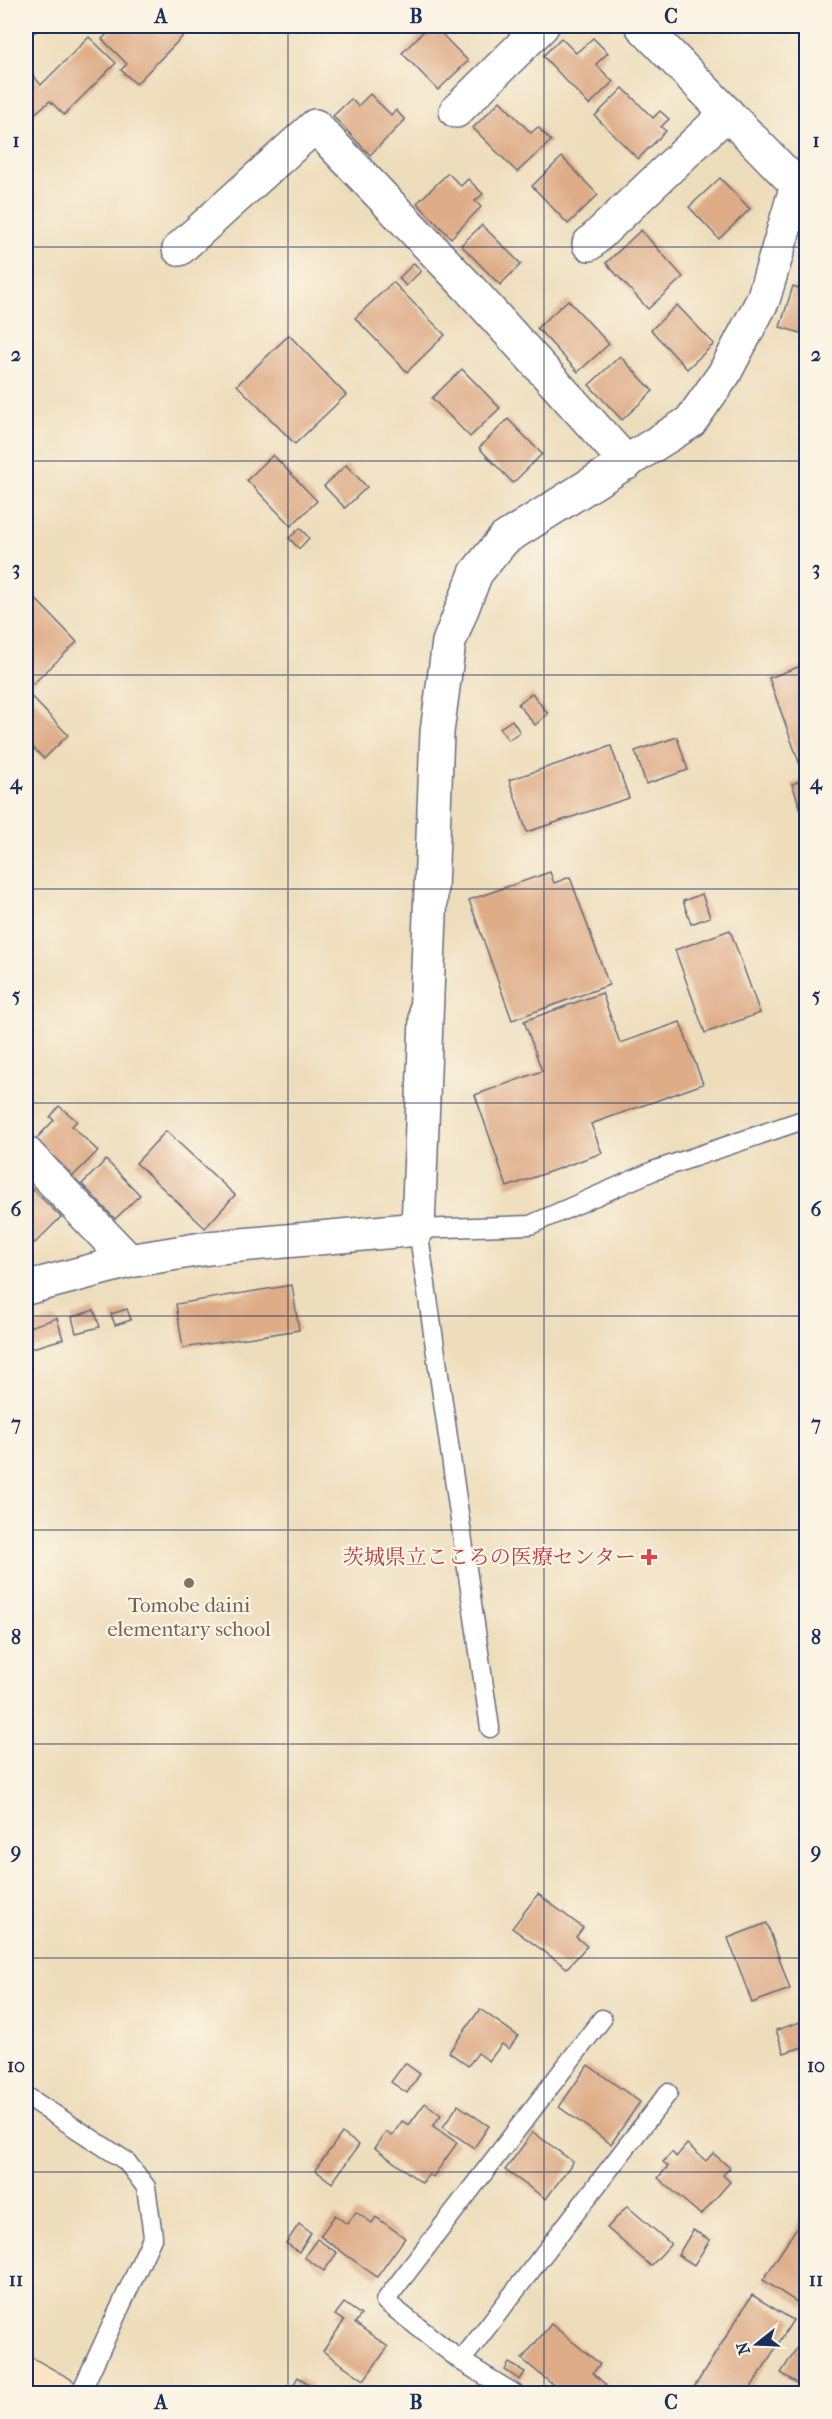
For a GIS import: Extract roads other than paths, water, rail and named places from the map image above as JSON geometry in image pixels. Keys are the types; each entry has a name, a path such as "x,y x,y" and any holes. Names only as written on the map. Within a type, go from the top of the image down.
{"main road":[{"path":"26,2374 62,2394"}],"street":[{"path":"456,111 542,26"},
{"path":"31,1279 208,1248 418,1229 437,732 449,642 476,573 504,539 690,422 724,374 763,300 797,185 642,26"},
{"path":"589,244 727,113"},
{"path":"179,249 315,126 469,288 627,463"},
{"path":"26,1153 129,1261"}],"lane":[{"path":"490,1728 418,1229 530,1225 653,1171 807,1119"},
{"path":"515,2394 461,2361 385,2301 602,2019"},
{"path":"461,2361 668,2093"},
{"path":"26,2096 126,2161 146,2187 153,2236 80,2394"}],"place":[{"name":"茨城県立こころの医療センター","path":"649,1557"},
{"name":"Tomobe daini elementary school","path":"189,1583"}]}
